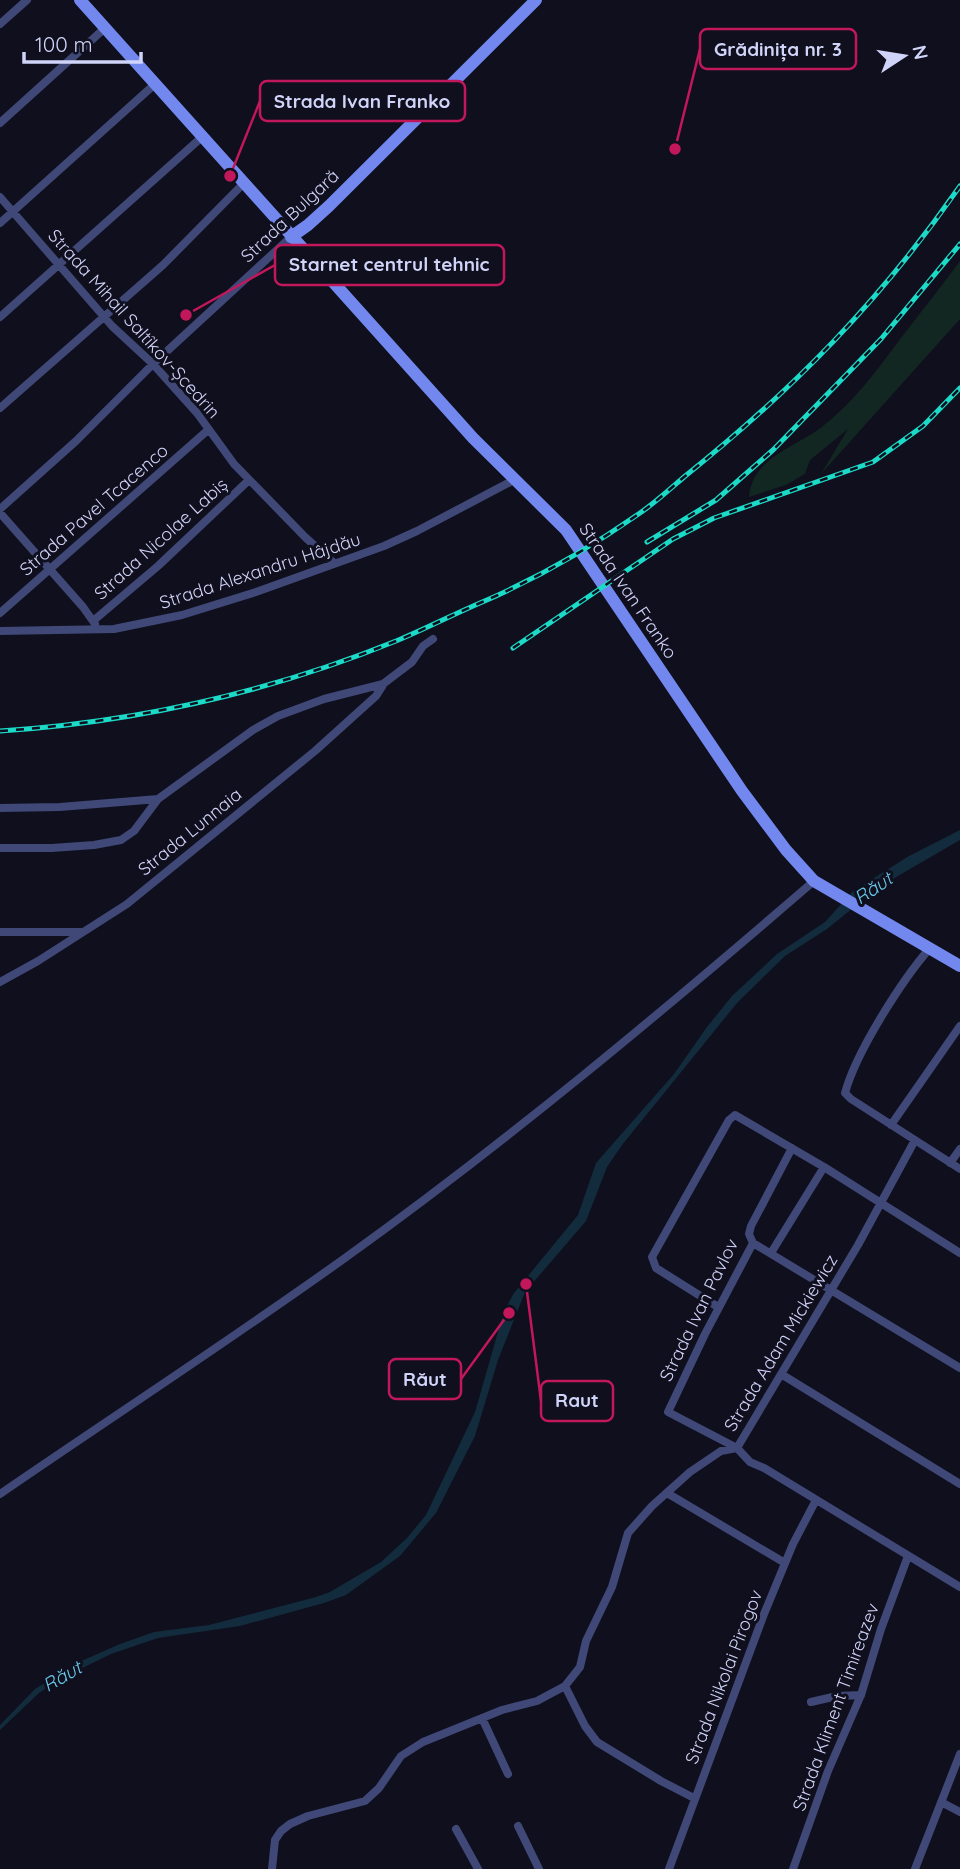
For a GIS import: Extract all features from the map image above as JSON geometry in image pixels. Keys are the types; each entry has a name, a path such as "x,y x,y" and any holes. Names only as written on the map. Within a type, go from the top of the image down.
{"main road":[{"name":"Strada Ivan Franko","path":"80,0 472,438 566,530 742,791 797,865 814,881 960,966"},
{"name":"Strada Bulgară","path":"291,237 329,206 536,0"}],"street":[{"path":"0,24 27,0"},
{"path":"0,122 105,28"},
{"path":"0,223 155,84"},
{"path":"0,317 202,137"},
{"path":"0,408 177,252 243,184"},
{"name":"Strada Mihail Saltîkov-Șcedrin","path":"0,197 103,316 153,364 197,413 249,480 334,563"},
{"name":"Strada Bulgară","path":"0,511 114,405 153,364 291,237"},
{"name":"Strada Pavel Tcacenco","path":"0,613 208,430"},
{"name":"Strada Nicolae Labiș","path":"93,621 175,551 249,480"},
{"name":"Strada Alexandru Hâjdău","path":"0,631 131,627 182,615 275,586 384,546 514,480"},
{"path":"0,511 99,629"},
{"path":"0,848 52,848 121,840 134,831 158,799 247,735 278,716 324,699 383,684 412,662 433,639"},
{"name":"Strada Lunnaia","path":"0,982 127,904 255,800 376,696 383,684"},
{"path":"0,808 60,807 158,799"},
{"path":"0,1494 345,1258 520,1127 645,1026 814,881"},
{"path":"0,932 82,932"},
{"path":"930,948 920,959 874,1031 851,1076 845,1095 960,1169"},
{"path":"891,1125 960,1026"},
{"path":"718,1307 656,1268 652,1257 729,1119 735,1115 824,1167 960,1253"},
{"name":"Strada Adam Mickiewicz","path":"565,1686 580,1667 586,1641 612,1587 628,1533 690,1472 713,1455 728,1448 737,1448 915,1140"},
{"name":"Strada Ivan Pavlov","path":"737,1448 668,1412 718,1307 753,1243 751,1226 792,1148"},
{"path":"950,1163 960,1149"},
{"path":"771,1253 824,1167"},
{"path":"753,1243 960,1368"},
{"path":"781,1374 960,1485"},
{"path":"737,1448 750,1462 960,1587"},
{"path":"667,1493 785,1563"},
{"name":"Strada Nikolai Pirogov","path":"669,1869 785,1563 816,1500"},
{"name":"Strada Kliment Timireazev","path":"793,1869 828,1771 861,1695 881,1629 908,1556"},
{"path":"272,1869 275,1840 290,1824 308,1816 365,1801 379,1788 401,1756 408,1751 502,1710 537,1701 565,1686 585,1726 597,1742 694,1798"},
{"path":"811,1702 837,1696 861,1695"},
{"path":"482,1718 508,1774"},
{"path":"915,1869 960,1754"},
{"path":"941,1802 960,1812"},
{"path":"518,1826 539,1869"},
{"path":"456,1829 478,1869"}],"green space":[{"path":"960,261 960,319 821,474 848,429 810,460 805,474 786,485 749,497 752,483 767,462 823,426 859,391"}],"water":[{"path":"960,830 960,840 879,887 827,929 785,956 737,1003 622,1145 607,1167 586,1221 525,1292 498,1360 475,1436 436,1513 400,1556 346,1595 324,1603 240,1626 158,1638 111,1654 39,1693 0,1730 0,1725 35,1689 79,1662 154,1632 209,1625 330,1592 381,1562 407,1538 426,1515 475,1412 504,1311 514,1293 578,1215 596,1163 674,1074 732,996 777,954 825,922 853,891 909,856"}],"railway":[{"path":"0,731 51,727 152,712 251,690 348,659 407,636 522,584 562,562 652,504 799,377 899,268 960,186"},
{"path":"647,542 716,500 773,450 881,339 960,244"},
{"path":"513,648 673,539 714,518 873,462 923,426 960,388"}],"place":[{"name":"Grădinița nr. 3","path":"675,149"},
{"name":"Strada Ivan Franko","path":"230,176"},
{"name":"Starnet centrul tehnic","path":"186,315"},
{"name":"Raut","path":"526,1284"},
{"name":"Răut","path":"509,1313"}]}
